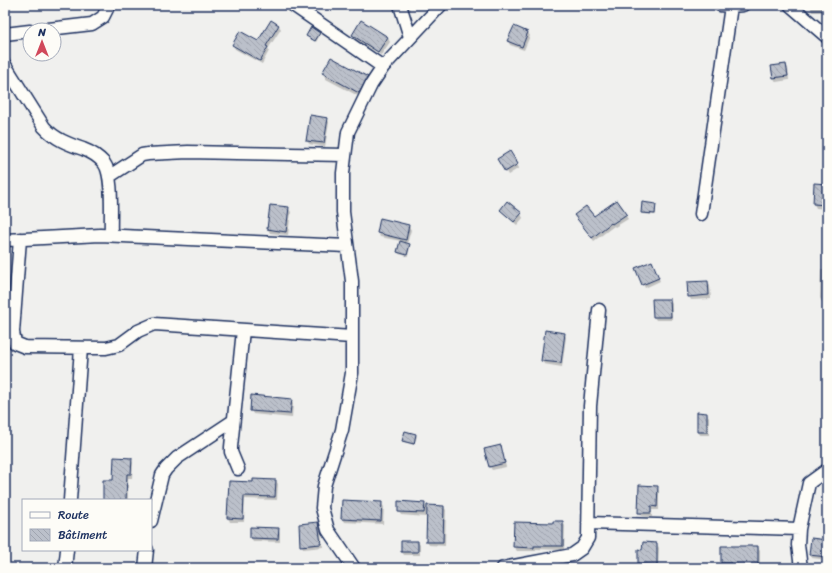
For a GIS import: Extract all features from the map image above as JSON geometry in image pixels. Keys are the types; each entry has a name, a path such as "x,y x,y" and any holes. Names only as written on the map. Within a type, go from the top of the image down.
{"street":[{"path":"62,27 92,24 103,17 108,5"},
{"path":"293,5 383,67"},
{"path":"400,5 410,38"},
{"path":"354,568 328,530 322,508 324,486 342,430 352,373 352,281 343,212 343,173 348,132 371,85 383,67 442,5"},
{"path":"701,214 731,5"},
{"path":"790,5 827,38"},
{"path":"5,34 22,32"},
{"path":"5,65 44,127 50,134 59,140 96,155 104,163 110,176 111,235"},
{"path":"110,176 142,156 148,154 188,152 345,156"},
{"path":"5,240 111,235 347,246"},
{"path":"20,239 13,332 15,343 25,347 106,348 119,345 138,331 154,324 352,337"},
{"path":"503,568 572,555 582,548 588,538 590,406 599,310"},
{"path":"238,469 231,452 243,330"},
{"path":"70,499 81,348"},
{"path":"152,517 162,476 166,469 177,458 233,421"},
{"path":"801,568 798,545 799,529 809,483 827,470"},
{"path":"588,523 799,529"},
{"path":"65,568 67,551"},
{"path":"146,568 147,551"}],"building":[{"path":"271,20 279,25 266,46 268,47 260,61 232,45 240,31 258,41"},
{"path":"361,20 388,37 378,52 352,35"},
{"path":"514,26 528,32 522,47 507,41"},
{"path":"311,27 320,33 315,41 306,36"},
{"path":"331,57 368,77 359,93 322,73"},
{"path":"786,64 788,76 773,78 771,66"},
{"path":"310,115 328,118 324,143 306,141"},
{"path":"510,151 518,164 505,172 497,159"},
{"path":"814,183 827,184 827,205 813,204"},
{"path":"617,200 627,214 612,224 611,223 592,238 574,215 586,206 594,216"},
{"path":"507,201 522,213 514,222 500,210"},
{"path":"642,202 656,204 655,214 641,213"},
{"path":"270,205 289,207 286,232 267,229"},
{"path":"380,218 409,225 406,240 377,233"},
{"path":"400,241 410,244 407,255 397,252"},
{"path":"652,261 659,278 642,285 635,268"},
{"path":"708,281 709,295 688,297 687,282"},
{"path":"652,299 670,299 671,317 653,317"},
{"path":"545,330 565,333 561,363 541,361"},
{"path":"251,395 292,399 290,414 250,411"},
{"path":"697,412 707,413 707,432 697,432"},
{"path":"405,431 416,434 414,444 402,441"},
{"path":"501,445 505,463 489,467 484,449"},
{"path":"114,457 132,458 131,474 127,474 126,499 103,499 103,480 113,480"},
{"path":"253,479 276,480 275,497 244,496 243,519 227,518 229,481 253,482"},
{"path":"639,485 658,486 657,507 651,506 651,513 638,513"},
{"path":"342,500 382,502 381,521 341,519"},
{"path":"398,501 425,503 424,513 398,512"},
{"path":"427,505 444,506 443,542 426,542"},
{"path":"553,521 563,521 563,546 534,546 534,548 513,547 514,522 553,523"},
{"path":"318,522 321,544 300,546 299,524"},
{"path":"250,527 279,528 278,539 250,538"},
{"path":"811,538 827,540 827,557 809,555"},
{"path":"401,541 418,541 418,552 401,552"},
{"path":"643,542 657,543 657,565 638,564 638,549 642,550"},
{"path":"721,546 758,546 758,568 731,567 731,563 721,563"}]}
